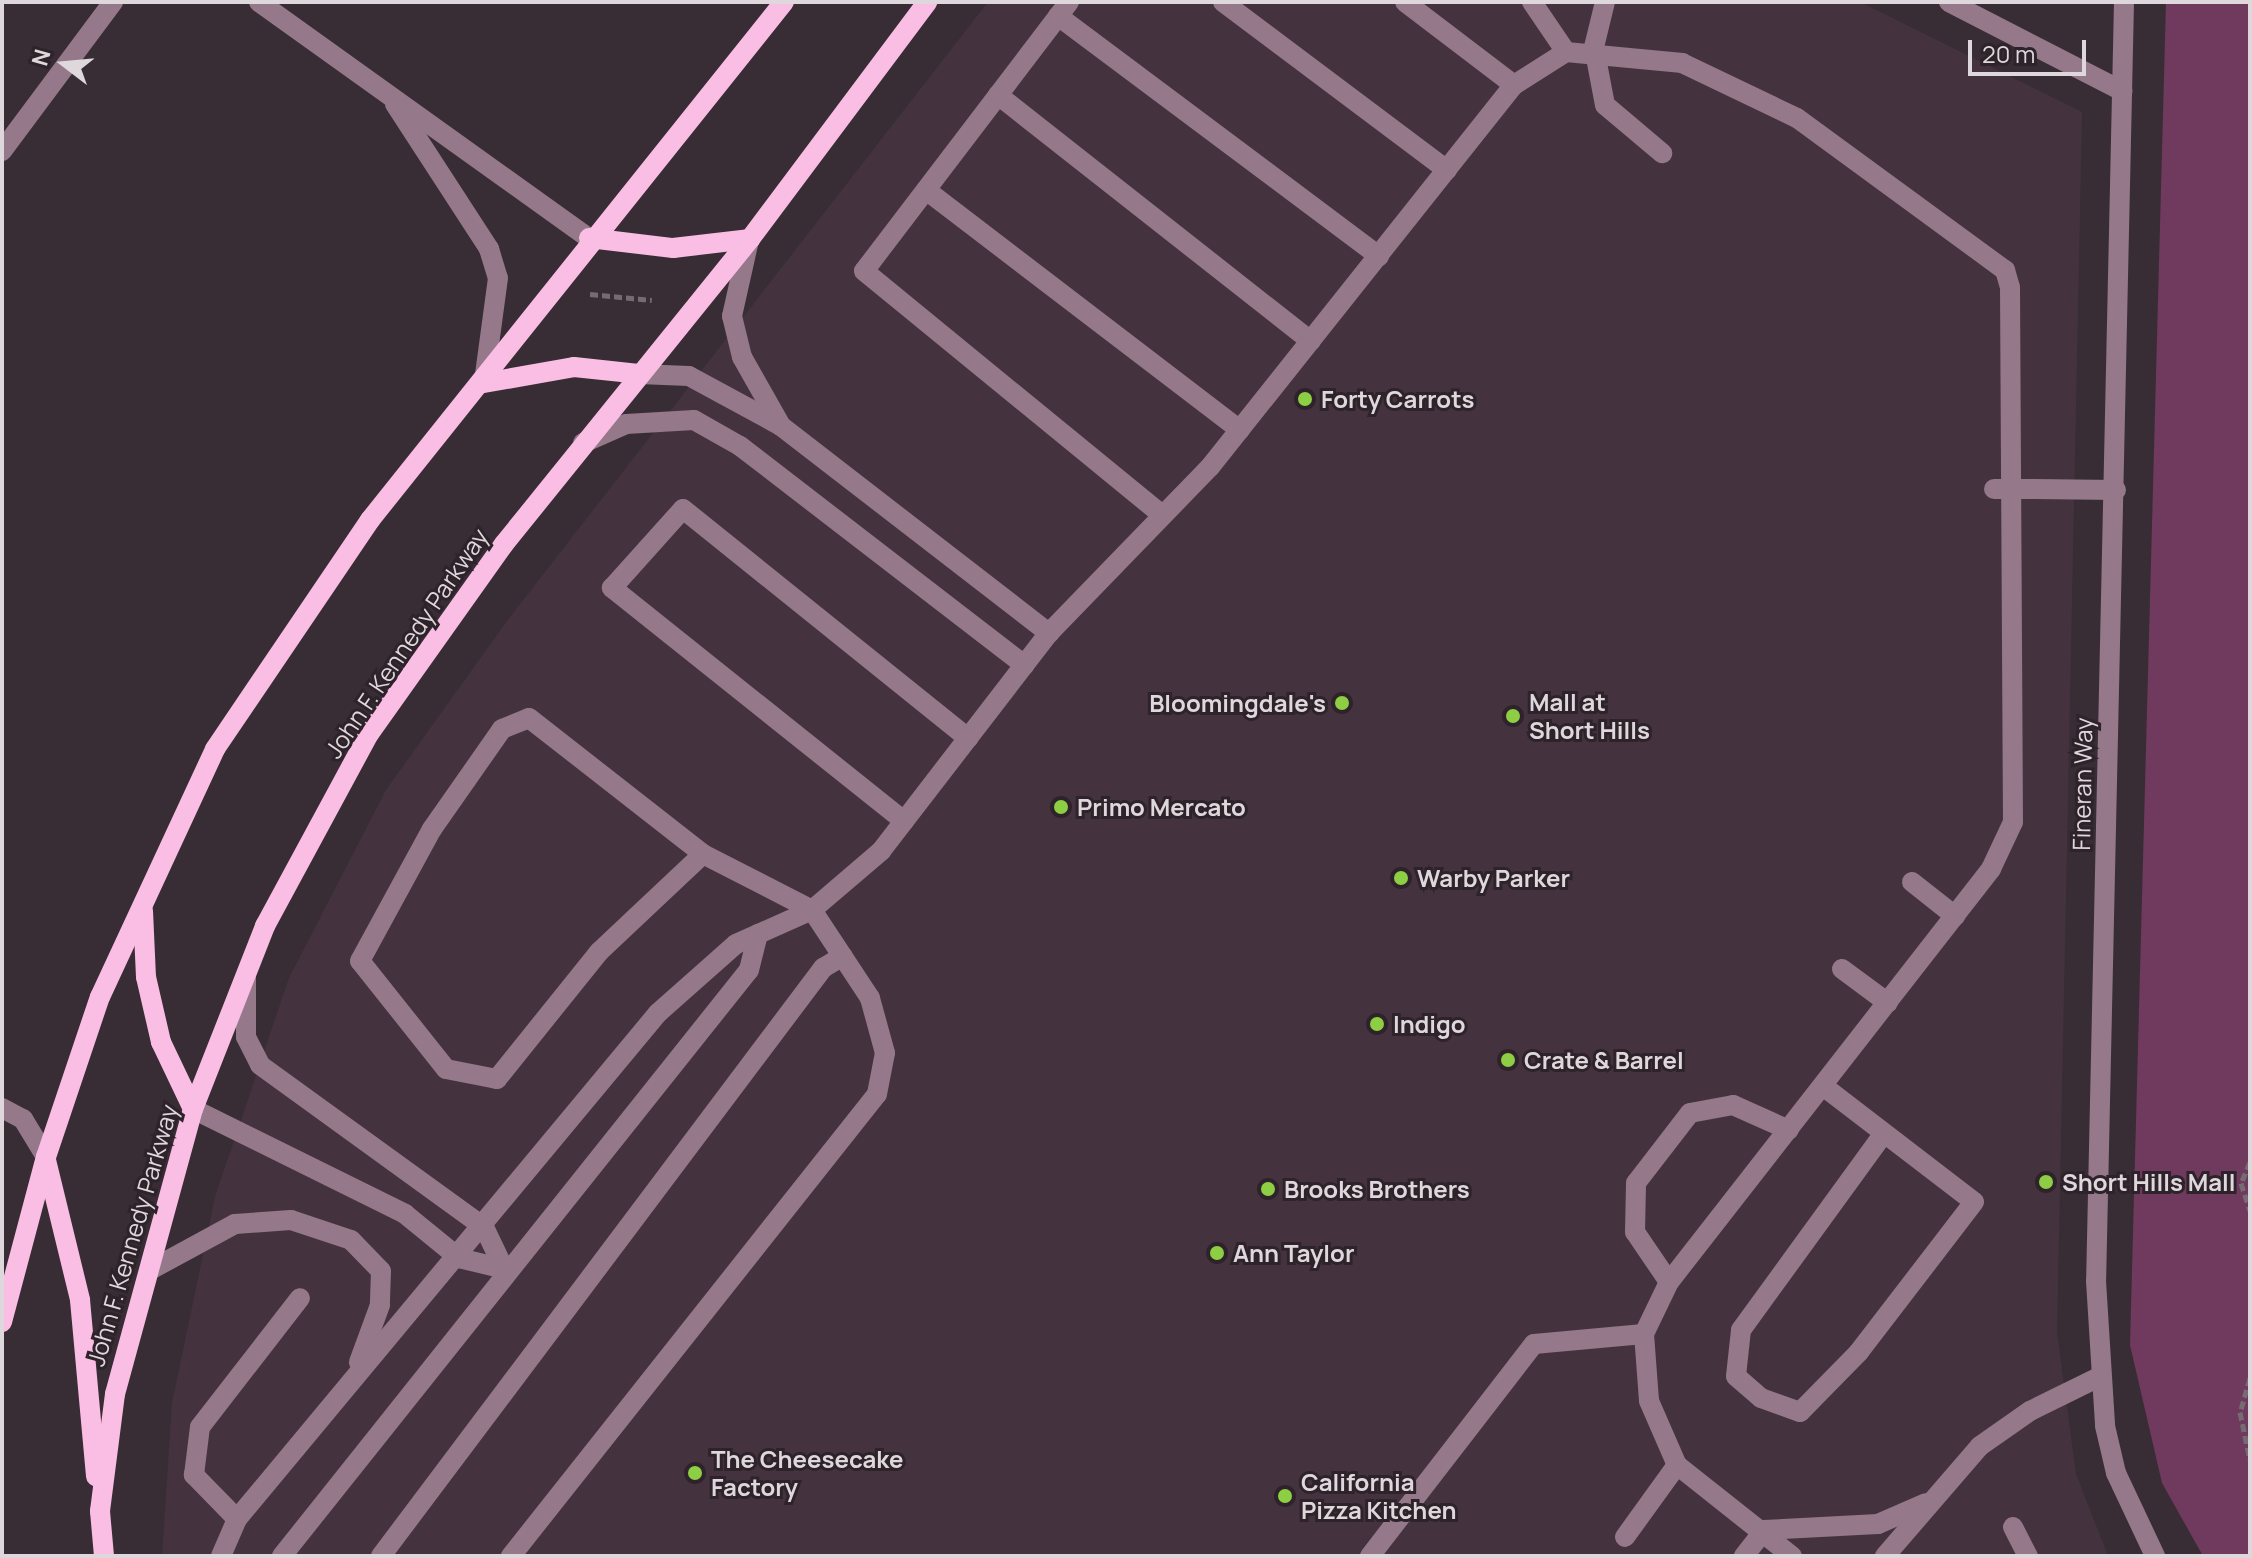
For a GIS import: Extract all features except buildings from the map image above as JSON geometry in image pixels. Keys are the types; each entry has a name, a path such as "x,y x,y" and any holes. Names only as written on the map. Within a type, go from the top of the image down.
{"main road":[{"path":"2,1322 46,1157 100,997 215,749 370,520 484,383 589,238 784,2"},
{"name":"John F. Kennedy Parkway","path":"104,1556 100,1511 115,1394 152,1269 193,1109 246,975 369,734 583,443 750,239 927,2"},
{"path":"589,238 673,248 750,239"},
{"path":"484,383 574,367 639,374"},
{"path":"143,907 146,977 161,1042 193,1109"},
{"path":"46,1157 80,1300 100,1511"}],"street":[{"path":"2,151 113,2"},
{"path":"259,2 589,238"},
{"path":"1223,2 1447,170"},
{"path":"1405,2 1514,85"},
{"path":"1532,2 1566,52"},
{"path":"1605,2 1594,47 1605,105 1662,153"},
{"path":"1949,2 2122,91"},
{"name":"Fineran Way","path":"2124,2 2099,1377 2116,1473 2155,1556"},
{"path":"1162,515 864,271 1064,9 1379,256"},
{"path":"221,1556 237,1519 356,1373 459,1258 658,1013 736,944 812,910 904,821 1049,633 1240,430 1514,85 1566,52 1682,63 1752,94 1797,118 2005,270 2013,822 1991,869 1669,1282 1644,1334 1649,1401 1677,1465 1764,1530 1792,1556"},
{"path":"388,94 489,249 498,278 484,383"},
{"path":"998,95 1311,341"},
{"path":"926,190 1240,430"},
{"path":"750,239 732,316 742,357 781,426"},
{"path":"639,374 689,376 781,426 1049,633"},
{"path":"583,443 626,424 694,420 740,446 1024,665"},
{"path":"1994,489 2116,490"},
{"path":"904,821 612,588 683,509 968,738"},
{"path":"511,1556 877,1094 885,1053 870,998 812,910 703,854 529,718 502,729 493,741 432,829 360,961 446,1069 497,1079 599,952 703,854"},
{"path":"1912,882 1955,916"},
{"path":"282,1556 504,1269 749,970 758,934"},
{"path":"381,1556 823,968 843,956"},
{"path":"1842,969 1888,1003"},
{"path":"246,975 246,1037 260,1065 484,1227 504,1269"},
{"path":"1823,1086 1974,1202 1859,1352 1800,1412 1761,1398 1736,1376 1741,1330 1884,1133"},
{"path":"1669,1282 1635,1232 1636,1183 1690,1113 1733,1105 1789,1130"},
{"path":"2,1108 23,1119 46,1157"},
{"path":"193,1109 405,1214 459,1258 504,1269"},
{"path":"152,1269 235,1224 291,1220 351,1240 381,1271 380,1305 356,1373"},
{"path":"237,1519 194,1475 200,1427 300,1298"},
{"path":"1370,1556 1534,1344 1644,1334"},
{"path":"1885,1556 1980,1446 2030,1411 2099,1377"},
{"path":"1625,1537 1677,1465"},
{"path":"1744,1556 1764,1530 1878,1524 1930,1502"},
{"path":"2013,1527 2028,1556"}],"path":[{"path":"590,294 652,300"},
{"path":"2250,1162 2241,1183 2250,1211"},
{"path":"2250,1378 2240,1412 2250,1460"}],"shaded area":[{"path":"988,2 1860,2 2082,112 2057,1333 2076,1474 2108,1556 162,1556 172,1403 215,1197 289,978 386,790 507,621"},
{"path":"2166,2 2250,2 2250,1556 2203,1556 2162,1483 2130,1345"}],"place":[{"name":"Forty Carrots","path":"1305,399"},
{"name":"Bloomingdale's","path":"1342,703"},
{"name":"Mall at Short Hills","path":"1513,716"},
{"name":"Primo Mercato","path":"1061,807"},
{"name":"Warby Parker","path":"1401,878"},
{"name":"Indigo","path":"1377,1024"},
{"name":"Crate & Barrel","path":"1508,1060"},
{"name":"Short Hills Mall","path":"2046,1182"},
{"name":"Brooks Brothers","path":"1268,1189"},
{"name":"Ann Taylor","path":"1217,1253"},
{"name":"The Cheesecake Factory","path":"695,1473"},
{"name":"California Pizza Kitchen","path":"1285,1496"}]}
